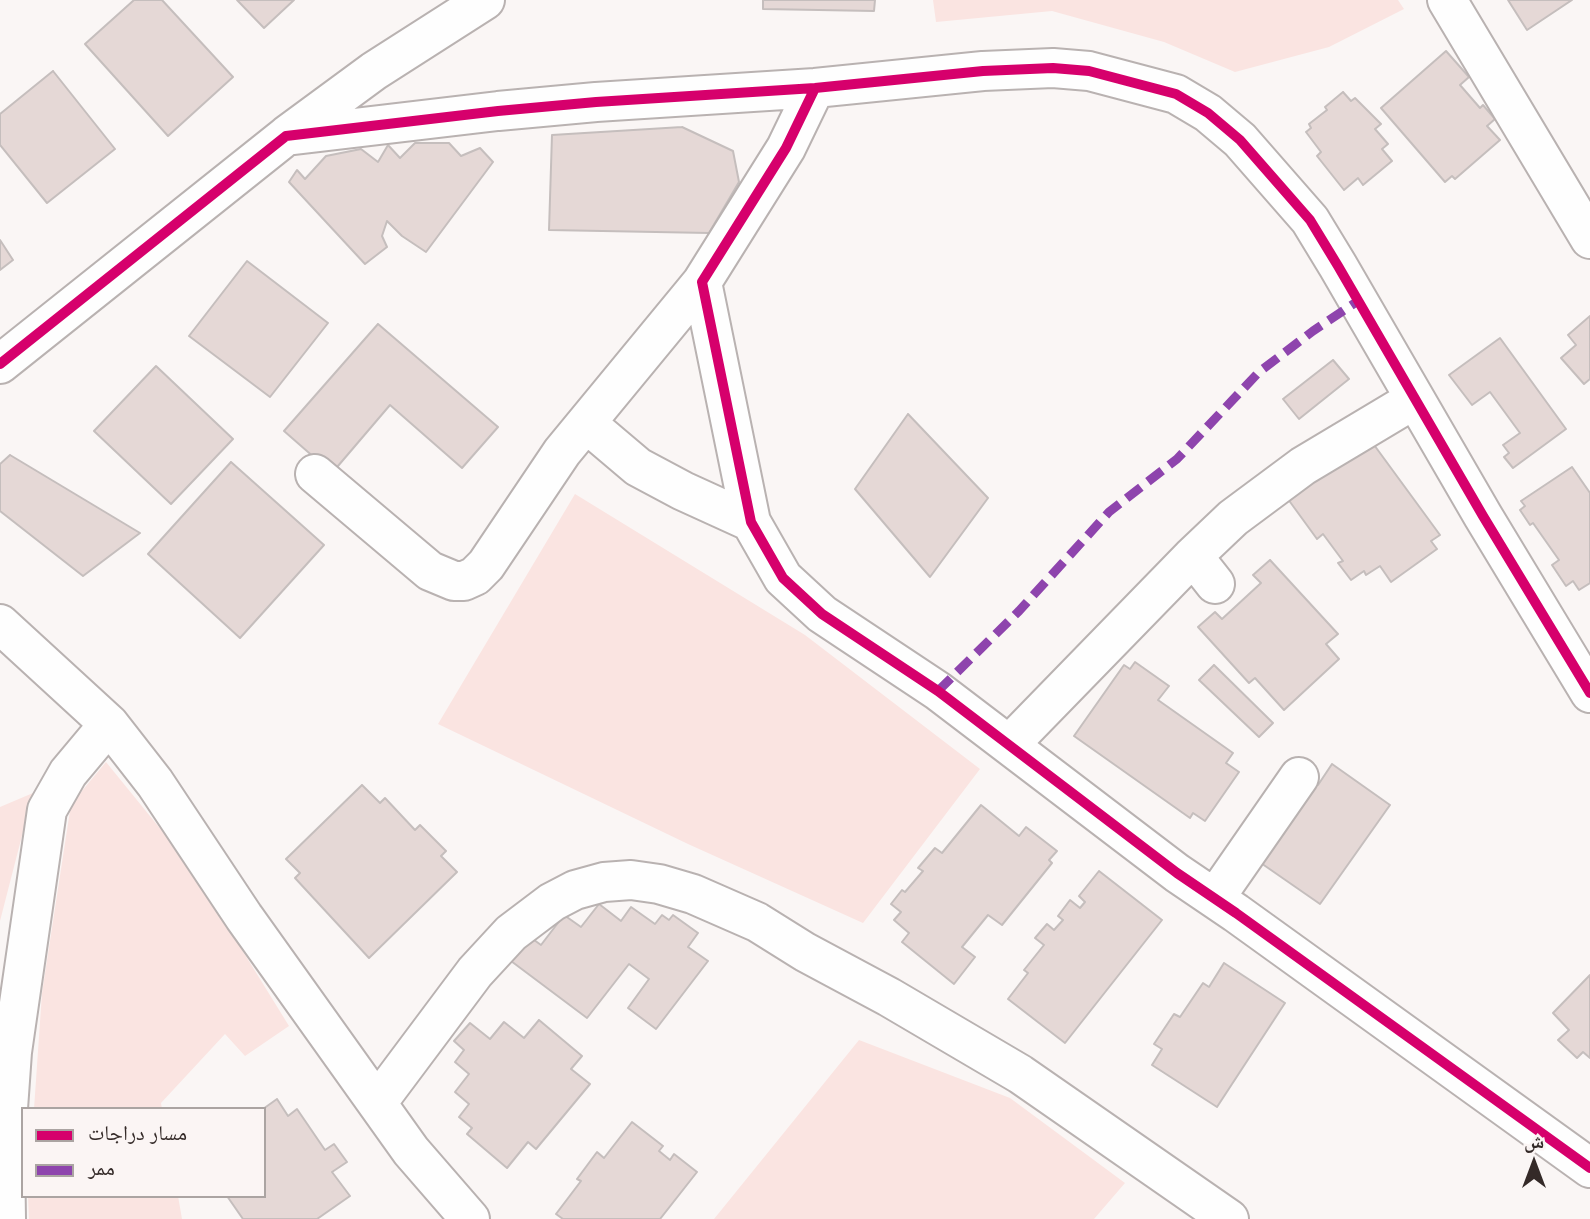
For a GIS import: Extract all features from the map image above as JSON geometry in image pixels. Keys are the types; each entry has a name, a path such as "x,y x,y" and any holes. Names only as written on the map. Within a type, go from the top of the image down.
{"street":[{"path":"0,365 286,136 374,71 485,0"},
{"path":"1447,0 1590,239"},
{"path":"286,136 584,103 815,88 983,71 1053,68 1089,71 1176,94 1208,113 1240,140 1310,220 1590,693"},
{"path":"315,474 430,571 454,581 464,581 475,576 486,565 562,452 702,282 786,148 815,88"},
{"path":"702,282 751,522 783,578 822,614 938,691 1177,873 1590,1168"},
{"path":"1010,744 1204,570 1233,518 1303,466 1415,399"},
{"path":"586,423 638,467 751,522"},
{"path":"0,624 109,724 155,783 244,917 411,1151 470,1219"},
{"path":"6,1219 5,1151 12,1052 47,810 68,773 109,724"},
{"path":"1214,898 1299,777"},
{"path":"377,1103 475,972 511,933 552,902 575,890 604,882 631,880 659,884 693,894 757,922 1020,1074 1229,1219"}],"shaded area":[{"path":"933,0 1398,0 1404,9 1329,47 1235,72 1164,42 1052,11 936,22"},
{"path":"575,494 805,635 980,769 863,923 688,844 438,724"},
{"path":"106,762 189,864 289,1026 245,1056 225,1034 161,1103 162,1107 34,1107 42,993 71,804"},
{"path":"33,793 0,921 0,807"},
{"path":"859,1040 1010,1098 1125,1183 1094,1219 714,1219"},
{"path":"28,1198 178,1198 182,1219 29,1219"}],"building":[{"path":"134,0 162,0 233,77 168,136 85,44"},
{"path":"237,0 294,0 264,28"},
{"path":"763,0 875,0 874,11 763,9"},
{"path":"1508,0 1572,0 1527,30"},
{"path":"1446,51 1469,77 1460,85 1480,108 1483,105 1495,119 1487,126 1500,140 1455,179 1452,176 1445,182 1381,108"},
{"path":"53,71 115,149 47,203 0,145 0,114"},
{"path":"1343,92 1351,101 1355,98 1381,124 1375,129 1388,144 1382,149 1392,161 1363,185 1358,178 1344,190 1317,156 1321,152 1306,132 1311,128 1309,124 1327,110 1325,107"},
{"path":"682,127 733,151 739,182 709,233 549,230 552,135"},
{"path":"415,143 449,143 461,156 480,148 493,162 426,252 402,236 387,221 382,236 387,247 365,264 289,182 297,170 305,179 326,156 361,149 378,162 388,145 400,158"},
{"path":"0,240 13,260 0,270"},
{"path":"247,261 328,323 270,397 189,336"},
{"path":"1590,316 1590,379 1584,384 1561,358 1576,345 1568,335"},
{"path":"378,324 498,427 462,468 390,405 332,473 284,431"},
{"path":"1500,338 1566,429 1513,468 1504,457 1509,453 1503,445 1520,433 1490,392 1472,405 1449,375"},
{"path":"1333,360 1349,379 1299,419 1283,399"},
{"path":"156,366 233,439 171,504 94,431"},
{"path":"908,414 988,498 930,577 855,489"},
{"path":"1369,438 1440,535 1431,541 1437,549 1391,582 1380,566 1366,575 1364,571 1351,580 1338,563 1343,561 1323,534 1317,539 1285,495"},
{"path":"10,455 140,533 83,576 0,511 0,464"},
{"path":"231,462 324,545 240,638 148,554"},
{"path":"1572,467 1590,493 1590,583 1579,590 1573,581 1566,586 1552,565 1559,560 1533,523 1530,525 1520,510 1525,506 1521,501"},
{"path":"1270,560 1338,634 1326,644 1339,659 1284,710 1255,678 1249,683 1198,627 1215,612 1222,619 1261,583 1253,575"},
{"path":"1135,662 1169,686 1158,700 1233,753 1226,763 1239,772 1205,821 1193,813 1190,818 1074,736 1124,665 1130,669"},
{"path":"1214,665 1273,723 1259,737 1199,680"},
{"path":"1332,764 1390,805 1320,904 1258,861 1313,782 1318,785"},
{"path":"362,785 380,803 385,798 415,830 420,825 446,851 441,856 457,872 369,958 295,878 300,873 286,859"},
{"path":"981,805 1019,836 1026,827 1057,851 1049,860 1052,863 1002,925 988,915 962,947 975,957 954,984 902,942 909,933 894,920 901,912 891,904 923,871 918,868 935,848 942,853"},
{"path":"1099,871 1162,920 1065,1043 1008,999 1028,973 1024,970 1044,945 1035,938 1047,924 1054,930 1063,920 1058,916 1070,900 1080,908 1085,902 1079,896"},
{"path":"599,904 621,921 631,907 655,924 662,915 669,920 673,915 698,933 688,947 708,961 656,1029 628,1008 649,979 629,964 587,1018 511,961 530,937 541,945 564,915 581,927"},
{"path":"1224,963 1285,1003 1217,1107 1152,1065 1162,1049 1154,1044 1174,1014 1180,1017 1203,983 1209,987"},
{"path":"1590,975 1590,1058 1583,1052 1577,1058 1558,1040 1569,1030 1553,1013"},
{"path":"539,1020 582,1056 571,1069 590,1084 536,1149 528,1142 507,1168 467,1134 472,1128 459,1117 469,1104 455,1092 469,1074 455,1062 464,1050 454,1041 470,1023 490,1039 504,1022 524,1038"},
{"path":"277,1099 288,1116 297,1109 325,1150 334,1144 347,1162 332,1172 350,1196 317,1219 243,1219 228,1198 266,1198 266,1107"},
{"path":"632,1122 663,1146 659,1151 670,1160 674,1154 697,1172 660,1219 563,1219 556,1214 581,1181 577,1179 597,1152 604,1158"}],"marked path":[{"path":"938,691 1019,611 1109,512 1177,459 1259,372 1358,301"}],"cycle path":[{"path":"0,364 286,136 596,102 815,88 983,71 1053,68 1089,71 1176,94 1208,113 1240,140 1310,220 1590,693"},
{"path":"815,88 786,148 702,282 751,522 783,578 822,614 938,691 1177,873 1590,1168"}]}
